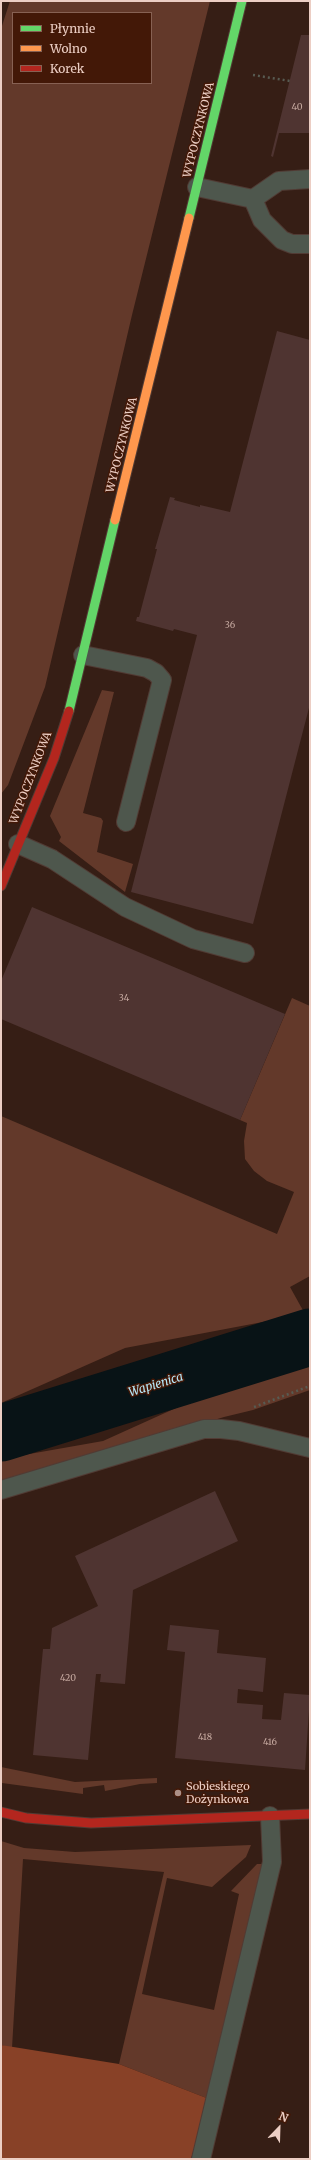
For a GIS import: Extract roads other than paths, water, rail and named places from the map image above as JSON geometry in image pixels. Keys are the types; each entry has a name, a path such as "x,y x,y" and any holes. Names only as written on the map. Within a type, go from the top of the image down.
{"street":[{"name":"WYPOCZYNKOWA","path":"1,886 11,850 54,758 83,655 242,1"},
{"path":"1,1812 26,1818 91,1823 310,1814"}],"lane":[{"path":"198,187 253,199 280,181 310,179"},
{"path":"253,199 262,220 282,240 292,244 310,244"},
{"path":"83,655 147,668 156,673 162,680 126,822"},
{"path":"11,850 52,859 125,907 193,939 245,953"},
{"path":"1,1490 204,1429 220,1428 239,1431 310,1448"},
{"path":"201,2159 272,1862 270,1816"}],"waterway":[{"name":"Wapienica","path":"1,1433 310,1337"}],"place":[{"name":"Sobieskiego Dożynkowa","path":"178,1793"}]}
